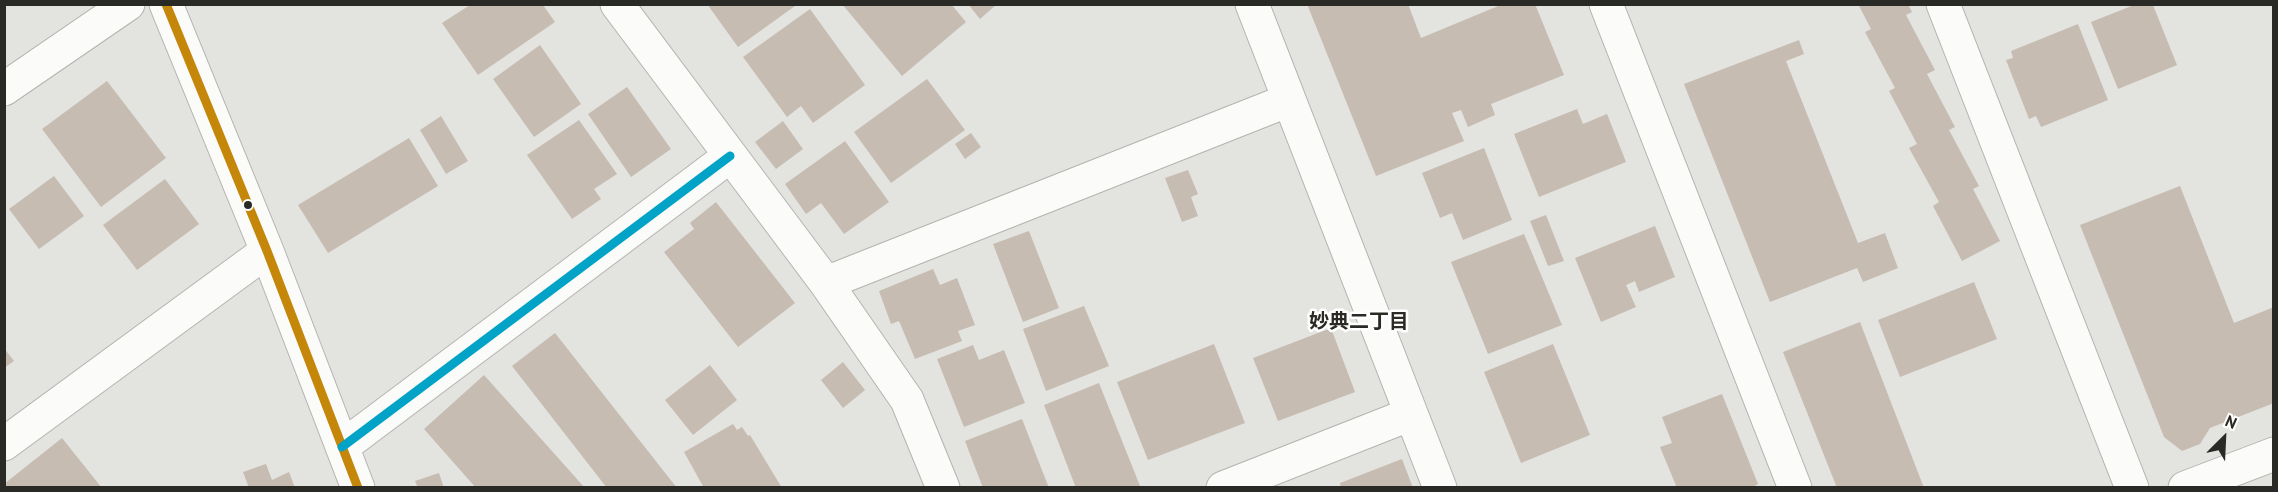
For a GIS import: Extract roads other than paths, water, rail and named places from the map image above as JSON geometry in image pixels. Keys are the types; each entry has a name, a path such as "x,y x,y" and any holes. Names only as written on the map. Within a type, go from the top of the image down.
{"street":[{"path":"166,4 267,251 358,488"},
{"path":"617,4 826,283 907,400 943,488"},
{"path":"1252,4 1440,488"},
{"path":"1606,4 1794,488"},
{"path":"1943,4 2133,488"},
{"path":"4,89 116,8"},
{"path":"826,283 1289,100"},
{"path":"342,447 730,156"},
{"path":"4,444 267,251"},
{"path":"1223,488 1411,414"},
{"path":"2185,488 2274,454"}],"district":[{"name":"妙典二丁目","path":"1359,322"}]}
